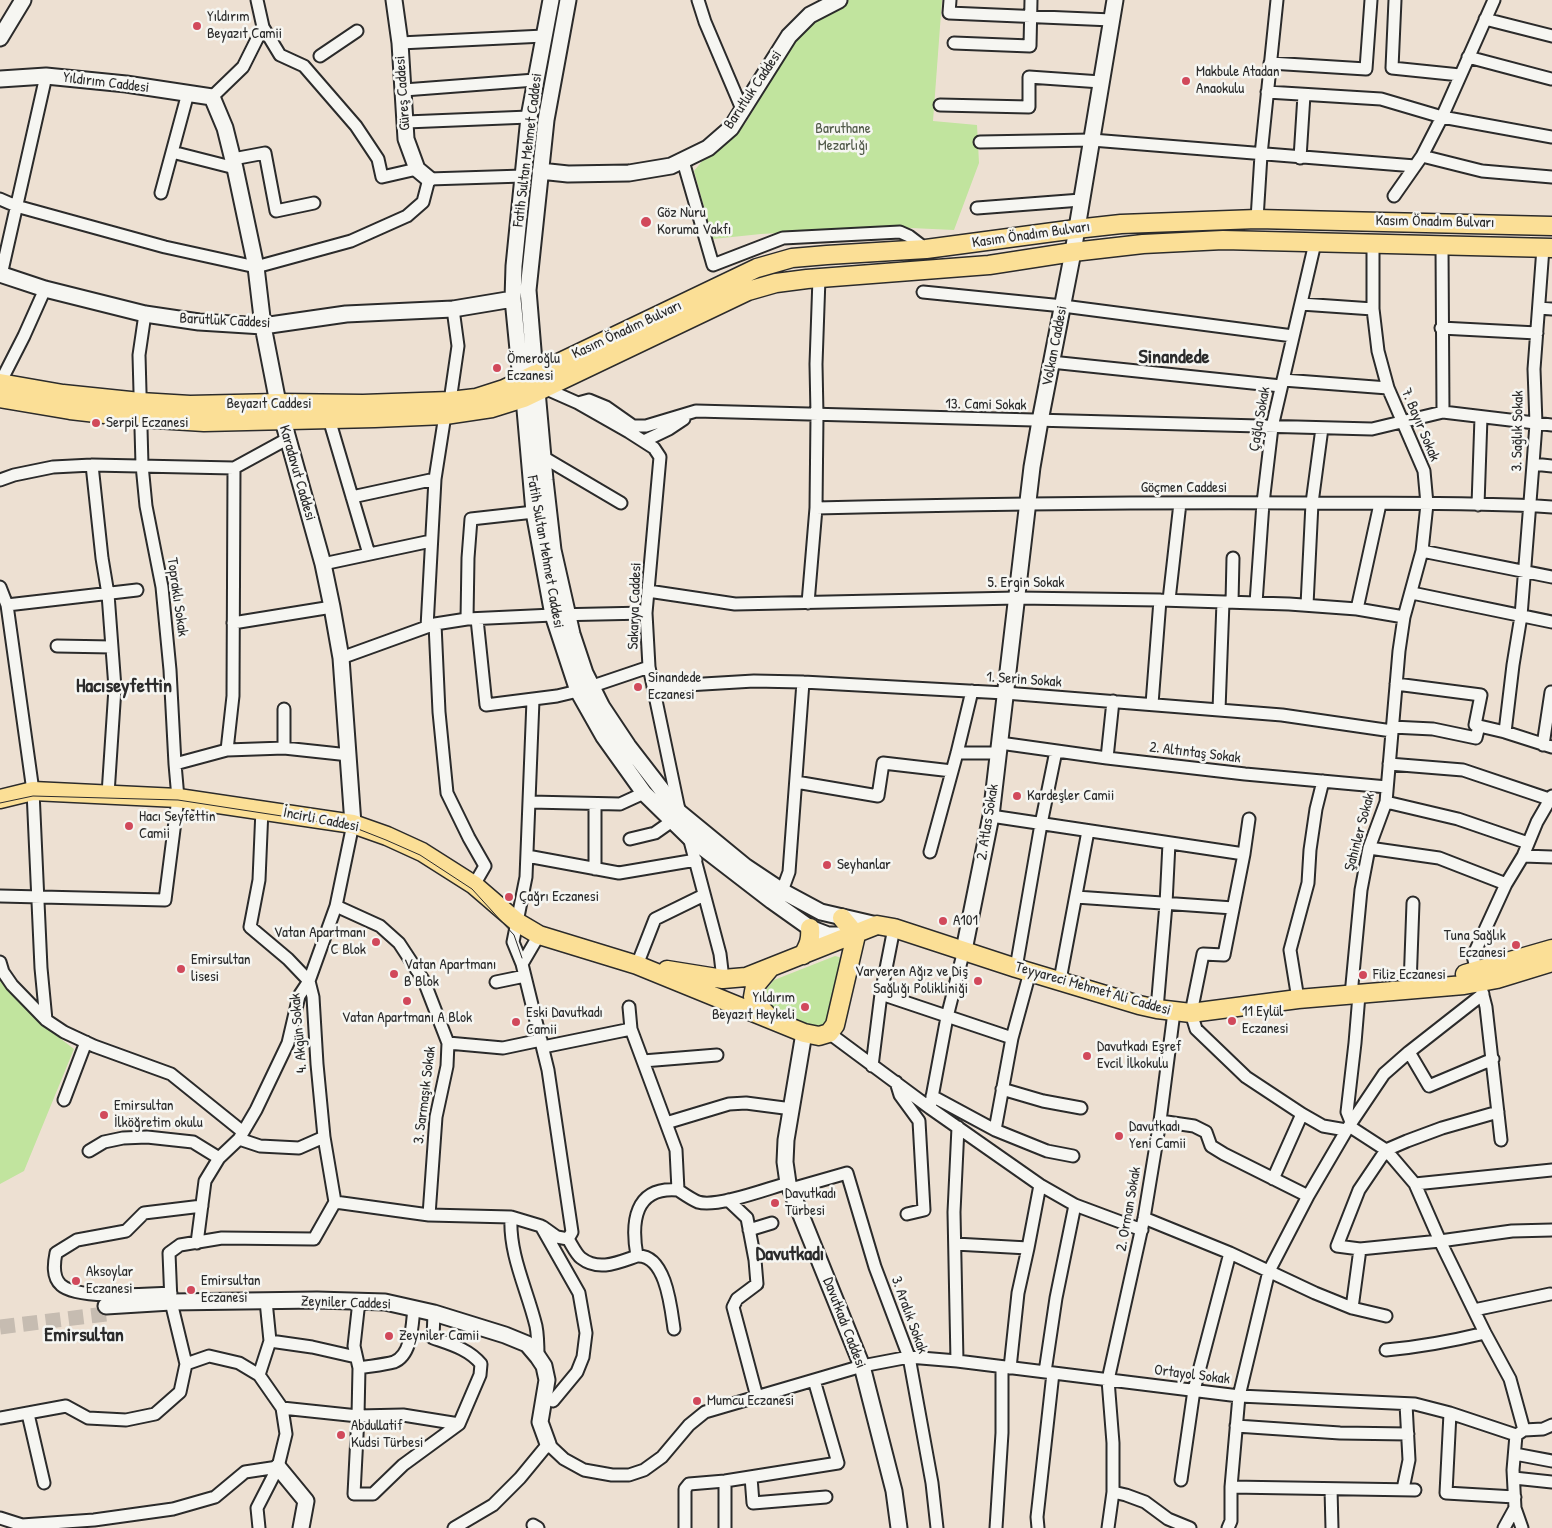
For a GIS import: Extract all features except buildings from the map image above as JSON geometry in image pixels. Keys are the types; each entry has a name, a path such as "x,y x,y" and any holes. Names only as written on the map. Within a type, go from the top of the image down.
{"main road":[{"path":"1,34 23,0"},
{"name":"Güreş Caddesi","path":"394,0 400,43 406,139 423,174"},
{"name":"Fatih Sultan Mehmet Caddesi","path":"551,0 529,117 514,266 513,299 532,386 543,458 560,615"},
{"name":"Fatih Sultan Mehmet Caddesi","path":"568,0 546,120 528,290 534,512 560,615 577,650 584,688 604,737 644,793 746,868 782,891 821,912 885,927"},
{"name":"Barutluk Caddesi","path":"540,171 568,174 629,173 671,166 708,148 731,128 789,36 810,15 839,0"},
{"name":"Volkan Caddesi","path":"1005,693 1040,421 1063,306 1115,0"},
{"name":"Yıldırım Caddesi","path":"0,79 46,76 126,84 212,96"},
{"name":"Karadavut Caddesi","path":"212,96 226,128 256,267 263,326 280,411 323,564 332,607 341,658 354,824"},
{"name":"Kasım Önadım Bulvarı","path":"532,386 757,268 792,258 926,249 1076,228 1121,224 1257,218 1552,226"},
{"name":"Kasım Önadım Bulvarı","path":"532,386 748,291 776,283 990,265 1072,252 1143,244 1223,240 1548,248"},
{"name":"Barutluk Caddesi","path":"0,275 45,289 145,314 199,322 263,326 346,314 453,309 513,299"},
{"name":"Beyazıt Caddesi","path":"0,383 204,422 280,411 363,404 492,408 532,386"},
{"name":"Beyazıt Caddesi","path":"0,398 70,410 140,410"},
{"name":"Beyazıt Caddesi","path":"280,411 329,419 447,408"},
{"name":"Fatih Sultan Mehmet Caddesi","path":"584,688 628,746 689,838 810,928 828,935 856,934"},
{"name":"2. Atlas Sokak","path":"964,950 991,816 1005,693"},
{"name":"İncirli Caddesi","path":"0,799 33,791 178,798 354,824 422,852 474,885 518,922 538,935 637,965"},
{"path":"842,918 856,934"},
{"path":"637,965 724,979 746,977 856,934 885,927"},
{"name":"Teyyareci Mehmet Ali Caddesi","path":"885,927 964,950 1023,970 1174,1011 1480,983 1552,962"},
{"path":"803,955 809,946 811,938 810,928"},
{"path":"637,965 773,1021 804,1033 818,1036 829,1033 835,1025 856,934"},
{"name":"Teyyareci Mehmet Ali Caddesi","path":"1361,994 1410,986 1480,983 1552,949"},
{"path":"771,967 755,986 753,997 773,1021"},
{"name":"Davutkadı Caddesi","path":"804,1033 786,1140 785,1162 790,1186 862,1366 894,1492 900,1528"},
{"name":"Zeyniler Caddesi","path":"106,1310 171,1297 266,1301 385,1302 434,1313 505,1334 527,1344 544,1366 547,1380 540,1422 548,1444"},
{"path":"278,1466 306,1502 301,1528"}],"street":[{"path":"257,0 263,27 280,54 304,66 356,126 378,159 382,177 423,174 523,176"},
{"path":"698,0 705,22 742,109"},
{"path":"950,0 949,13 1112,20"},
{"path":"954,43 1030,46 1031,0"},
{"path":"1257,218 1261,155 1277,0"},
{"path":"1270,63 1366,69 1371,0"},
{"path":"1395,0 1392,68 1460,75"},
{"path":"1394,196 1422,156 1442,117 1494,0"},
{"path":"1485,19 1552,36"},
{"path":"212,96 243,67 263,27"},
{"path":"320,56 357,31"},
{"path":"400,43 544,36"},
{"path":"1468,57 1551,79"},
{"path":"0,275 46,76"},
{"path":"940,105 1029,107 1029,77 1101,82"},
{"path":"404,90 535,80"},
{"path":"1267,92 1381,100 1442,117 1552,136"},
{"path":"161,193 188,93"},
{"path":"1300,158 1304,94"},
{"path":"406,122 529,117"},
{"path":"980,142 1092,140 1415,166"},
{"path":"172,152 234,164 265,153 276,211 314,203"},
{"path":"1422,156 1482,171 1552,177"},
{"path":"682,161 713,265 783,238 900,232 909,236 926,249"},
{"path":"0,199 16,206 165,247 256,267 351,241 407,216 422,202 423,174"},
{"path":"976,208 1081,200"},
{"name":"Çağla Sokak","path":"1256,603 1263,503 1272,427 1315,243"},
{"name":"7. Bayır Sokak","path":"1373,244 1373,309 1378,351 1388,388 1424,471 1427,504 1422,551 1404,617"},
{"path":"1442,246 1442,412 1552,425"},
{"name":"3. Sağlık Sokak","path":"1504,732 1521,616 1536,424 1534,369 1539,308 1548,248"},
{"path":"808,603 816,508 816,364 820,278"},
{"path":"0,383 45,289"},
{"path":"923,292 1063,306 1293,336"},
{"path":"1301,304 1373,309"},
{"path":"1539,308 1552,309"},
{"path":"453,309 458,346 435,479 431,541 431,626 447,793 485,866 474,885"},
{"name":"Topraklı Sokak","path":"38,897 164,900 178,798 170,670 162,587 146,506 142,465 139,355 145,314"},
{"path":"1442,328 1537,333"},
{"path":"1052,362 1282,383 1388,388"},
{"path":"532,386 578,403 644,441 669,429 696,411"},
{"name":"13. Cami Sokak","path":"578,403 589,400 606,407 633,426 646,426 696,411 817,416 1372,429 1442,412"},
{"path":"1478,505 1481,417"},
{"path":"329,419 369,554"},
{"path":"1307,605 1312,503 1322,428"},
{"path":"0,480 14,475 53,467 92,465 234,468 287,439"},
{"name":"Sakarya Caddesi","path":"644,441 654,448 660,457 646,613 649,667 675,816"},
{"path":"543,458 621,503"},
{"path":"1533,464 1552,466"},
{"path":"92,465 102,558 108,594 115,688 108,794"},
{"path":"227,750 233,696 234,468"},
{"path":"352,496 435,479"},
{"name":"Göçmen Caddesi","path":"816,508 1028,503 1312,503 1552,507"},
{"path":"1152,704 1180,503"},
{"path":"1357,609 1380,504"},
{"path":"534,512 471,519 472,619 486,705 532,700 584,688 649,667"},
{"path":"323,564 431,541"},
{"path":"1422,551 1552,577"},
{"path":"1219,710 1233,558"},
{"path":"0,587 6,605 33,791 41,968 46,1020"},
{"path":"6,605 137,590"},
{"name":"5. Ergin Sokak","path":"648,591 735,604 1017,598 1165,600 1307,605 1357,609 1404,617"},
{"path":"1412,593 1552,622"},
{"path":"233,623 332,607"},
{"path":"341,658 431,626 472,619 646,613"},
{"name":"Şahinler Sokak","path":"1349,1126 1347,1112 1361,994 1360,890 1369,848 1386,802 1399,652 1404,617"},
{"path":"57,646 112,647"},
{"name":"1. Serin Sokak","path":"653,687 754,680 803,682 1005,693 1152,704 1282,715 1392,729 1433,729 1476,738 1477,726"},
{"path":"782,891 789,872 803,682"},
{"path":"1396,684 1481,695 1477,726 1504,732 1548,746 1551,692"},
{"path":"930,852 972,691"},
{"path":"532,700 526,877 513,942 522,964 548,1070 572,1232 568,1239"},
{"path":"1106,758 1113,701"},
{"path":"284,709 284,748"},
{"path":"175,764 227,750 284,748 348,755"},
{"name":"2. Altıntaş Sokak","path":"957,753 999,748 1056,751 1245,774 1387,787"},
{"path":"996,1130 1023,970 1041,824 1056,751"},
{"path":"796,782 878,796 883,763 952,771"},
{"path":"1389,764 1463,770 1551,799 1536,822 1523,856 1506,884 1473,956 1480,983 1493,1058 1501,1140"},
{"path":"1298,1000 1290,950 1308,883 1310,850 1316,809 1324,781"},
{"path":"530,802 620,804 644,793"},
{"path":"1386,802 1458,819 1528,842"},
{"path":"595,804 595,869"},
{"path":"197,1243 205,1181 219,1158 241,1135 256,1110 288,1043 299,996 309,981 250,926 259,880 262,809"},
{"path":"630,839 655,833 675,816"},
{"path":"991,816 1244,854"},
{"path":"1174,1011 1202,954 1224,954 1250,819"},
{"name":"4. Akgün Sokak","path":"334,1202 324,1137 313,996 309,981 336,906 354,824"},
{"path":"1060,980 1088,831"},
{"path":"689,838 720,954 724,979"},
{"path":"1169,842 1166,904 1174,1011 1196,1029 1246,1077 1323,1126 1349,1126 1386,1150 1415,1184 1440,1241 1510,1380 1520,1432 1515,1454 1514,1478 1515,1503 1522,1528"},
{"path":"1369,848 1439,858 1506,884"},
{"path":"527,856 619,873 696,860"},
{"path":"1523,856 1552,857"},
{"path":"637,965 654,919 704,895"},
{"path":"0,896 38,897"},
{"path":"1076,897 1233,908"},
{"path":"1410,986 1413,903"},
{"name":"3. Sarmaşık Sokak","path":"336,906 380,926 399,943 424,981 448,1043 447,1066 436,1117 429,1216"},
{"path":"872,1066 881,994 885,927"},
{"path":"522,964 538,935"},
{"path":"931,1102 947,1017 964,950"},
{"path":"0,962 3,972 12,985 46,1020 64,1032 86,1042 171,1074 241,1135 260,1146 299,1148 324,1137"},
{"path":"496,982 524,976"},
{"path":"1228,1528 1239,1396 1269,1271 1308,1196 1349,1126 1384,1074 1480,983"},
{"path":"0,988 12,985"},
{"path":"881,994 1012,1038"},
{"path":"629,1007 631,1029 676,1150 678,1190"},
{"name":"2. Orman Sokak","path":"1108,1528 1113,1492 1113,1443 1108,1380 1142,1230 1160,1120 1174,1011"},
{"path":"448,1043 503,1048 631,1029"},
{"path":"829,1033 872,1066 931,1102 1047,1151 1073,1156"},
{"path":"64,1100 86,1042"},
{"path":"1409,1052 1429,1086 1493,1058"},
{"path":"643,1061 717,1055"},
{"path":"896,1082 900,1095 919,1121 924,1210 907,1214"},
{"path":"1002,1089 1043,1102 1081,1108"},
{"path":"931,1102 958,1127 1040,1185 1075,1205 1142,1230"},
{"path":"666,1123 729,1104 746,1103 792,1109"},
{"path":"1498,1112 1442,1128 1386,1150 1359,1190 1337,1246 1360,1249 1512,1231 1552,1230"},
{"path":"1273,1179 1302,1114"},
{"path":"1160,1120 1194,1126 1206,1132 1211,1146 1308,1196"},
{"path":"957,1361 954,1212 958,1127"},
{"path":"89,1151 104,1142 124,1138 147,1137 193,1142 219,1158"},
{"path":"1415,1184 1552,1170"},
{"name":"3. Aralık Sokak","path":"790,1186 848,1173 875,1267 909,1357 932,1483 937,1528"},
{"path":"996,1528 1006,1367 1018,1293 1040,1185"},
{"path":"637,1256 634,1239 636,1215 643,1202 650,1195 665,1189 678,1190 699,1202 728,1200 790,1186"},
{"path":"728,1200 747,1218 755,1260 757,1284 737,1299 733,1307 757,1397"},
{"path":"0,1418 66,1406 88,1418 126,1420 155,1414 180,1392 186,1364 171,1297 169,1253 180,1246 222,1238 314,1239 334,1202 429,1216 511,1217 541,1226 557,1237 568,1239 580,1258 597,1266 644,1256 655,1264 662,1275 669,1295 674,1329"},
{"path":"1038,1528 1038,1502 1056,1298 1075,1205"},
{"path":"171,1297 148,1294 72,1292 60,1285 53,1269 56,1253 77,1240 126,1231 144,1213 202,1206"},
{"path":"511,1217 510,1231 514,1256 536,1328 538,1357"},
{"path":"1144,1218 1230,1253 1315,1293 1352,1308 1386,1316"},
{"path":"750,1230 772,1223"},
{"path":"541,1226 579,1293 586,1333 583,1358 577,1372 553,1401"},
{"path":"956,1244 1028,1248"},
{"path":"1352,1308 1360,1249"},
{"path":"1181,1480 1194,1390 1230,1253"},
{"path":"1474,1310 1550,1294"},
{"path":"260,1374 270,1341 266,1301"},
{"path":"359,1301 354,1346 357,1362 358,1416 354,1494 373,1494 403,1465 459,1424 480,1375 481,1364 474,1355 455,1345 433,1338 434,1313"},
{"path":"270,1341 312,1347 357,1362 394,1362 404,1356 409,1343 414,1308"},
{"path":"1386,1350 1411,1348 1485,1333"},
{"path":"186,1364 209,1356 238,1363 260,1374 282,1408 286,1434 278,1466 257,1508 259,1528"},
{"name":"Ortayol Sokak","path":"548,1444 564,1459 584,1470 612,1475 629,1475 644,1470 662,1457 689,1425 705,1412 862,1366 909,1357 957,1361 1239,1396 1415,1404 1520,1432"},
{"path":"685,1528 685,1489 689,1484 725,1481 838,1463 814,1380"},
{"path":"1231,1487 1409,1490 1406,1404"},
{"path":"282,1408 358,1416 403,1415 459,1424"},
{"path":"1450,1413 1446,1493 1515,1503"},
{"path":"28,1414 44,1483"},
{"path":"1520,1432 1544,1430 1552,1425"},
{"path":"1236,1426 1340,1433 1408,1434"},
{"path":"454,1528 492,1505 520,1478 548,1444"},
{"path":"1515,1454 1552,1461"},
{"path":"0,1518 22,1525 94,1520 173,1509 215,1497 245,1472 278,1466"},
{"path":"752,1477 753,1503 826,1497"},
{"path":"1514,1478 1552,1482"},
{"path":"725,1481 725,1528"},
{"path":"1331,1488 1332,1528"},
{"path":"1113,1492 1145,1502 1168,1519 1190,1528"},
{"path":"1504,1528 1515,1503"}],"green space":[{"name":"Baruthane Mezarlığı","path":"848,0 942,0 933,121 977,125 979,163 954,230 889,227 761,234 713,239 694,171 711,150 745,124 799,34"},
{"path":"835,956 847,959 825,1026 813,1031 771,1016 760,997 774,980"},
{"path":"0,980 44,1026 74,1049 24,1171 0,1184"}],"tunnel":[{"path":"0,1327 106,1314"}],"tram line":[{"path":"0,803 33,796 178,800 353,827 420,855 472,889 514,935 522,958"}],"place":[{"name":"Yıldırım Beyazıt Camii","path":"197,26"},
{"name":"Makbule Atadan Anaokulu","path":"1186,81"},
{"name":"Göz Nuru Koruma Vakfı","path":"646,222"},
{"name":"Ömeroğlu Eczanesi","path":"497,368"},
{"name":"Serpil Eczanesi","path":"96,423"},
{"name":"Sinandede Eczanesi","path":"638,687"},
{"name":"Kardeşler Camii","path":"1017,796"},
{"name":"Hacı Seyfettin Camii","path":"129,826"},
{"name":"Seyhanlar","path":"827,865"},
{"name":"Çağrı Eczanesi","path":"509,897"},
{"name":"A101","path":"943,921"},
{"name":"Vatan Apartmanı C Blok","path":"376,942"},
{"name":"Tuna Sağlık Eczanesi","path":"1516,945"},
{"name":"Emirsultan lisesi","path":"181,969"},
{"name":"Vatan Apartmanı B Blok","path":"394,974"},
{"name":"Filiz Eczanesi","path":"1363,975"},
{"name":"Varveren Ağız ve Diş Sağlığı Polikliniği","path":"978,981"},
{"name":"Vatan Apartmanı A Blok","path":"407,1001"},
{"name":"Yıldırım Beyazıt Heykeli","path":"805,1007"},
{"name":"11 Eylül Eczanesi","path":"1232,1021"},
{"name":"Eski Davutkadı Camii","path":"516,1022"},
{"name":"Davutkadı Eşref Evcil İlkokulu","path":"1087,1056"},
{"name":"Emirsultan İlköğretim okulu","path":"104,1115"},
{"name":"Davutkadı Yeni Camii","path":"1119,1136"},
{"name":"Davutkadı Türbesi","path":"775,1203"},
{"name":"Aksoylar Eczanesi","path":"76,1281"},
{"name":"Emirsultan Eczanesi","path":"191,1290"},
{"name":"Zeyniler Camii","path":"389,1336"},
{"name":"Mumcu Eczanesi","path":"697,1401"},
{"name":"Abdullatif Kudsi Türbesi","path":"341,1435"}],"district":[{"name":"Sinandede","path":"1174,358"},
{"name":"Hacıseyfettin","path":"124,687"},
{"name":"Davutkadı","path":"790,1255"},
{"name":"Emirsultan","path":"84,1336"}]}
